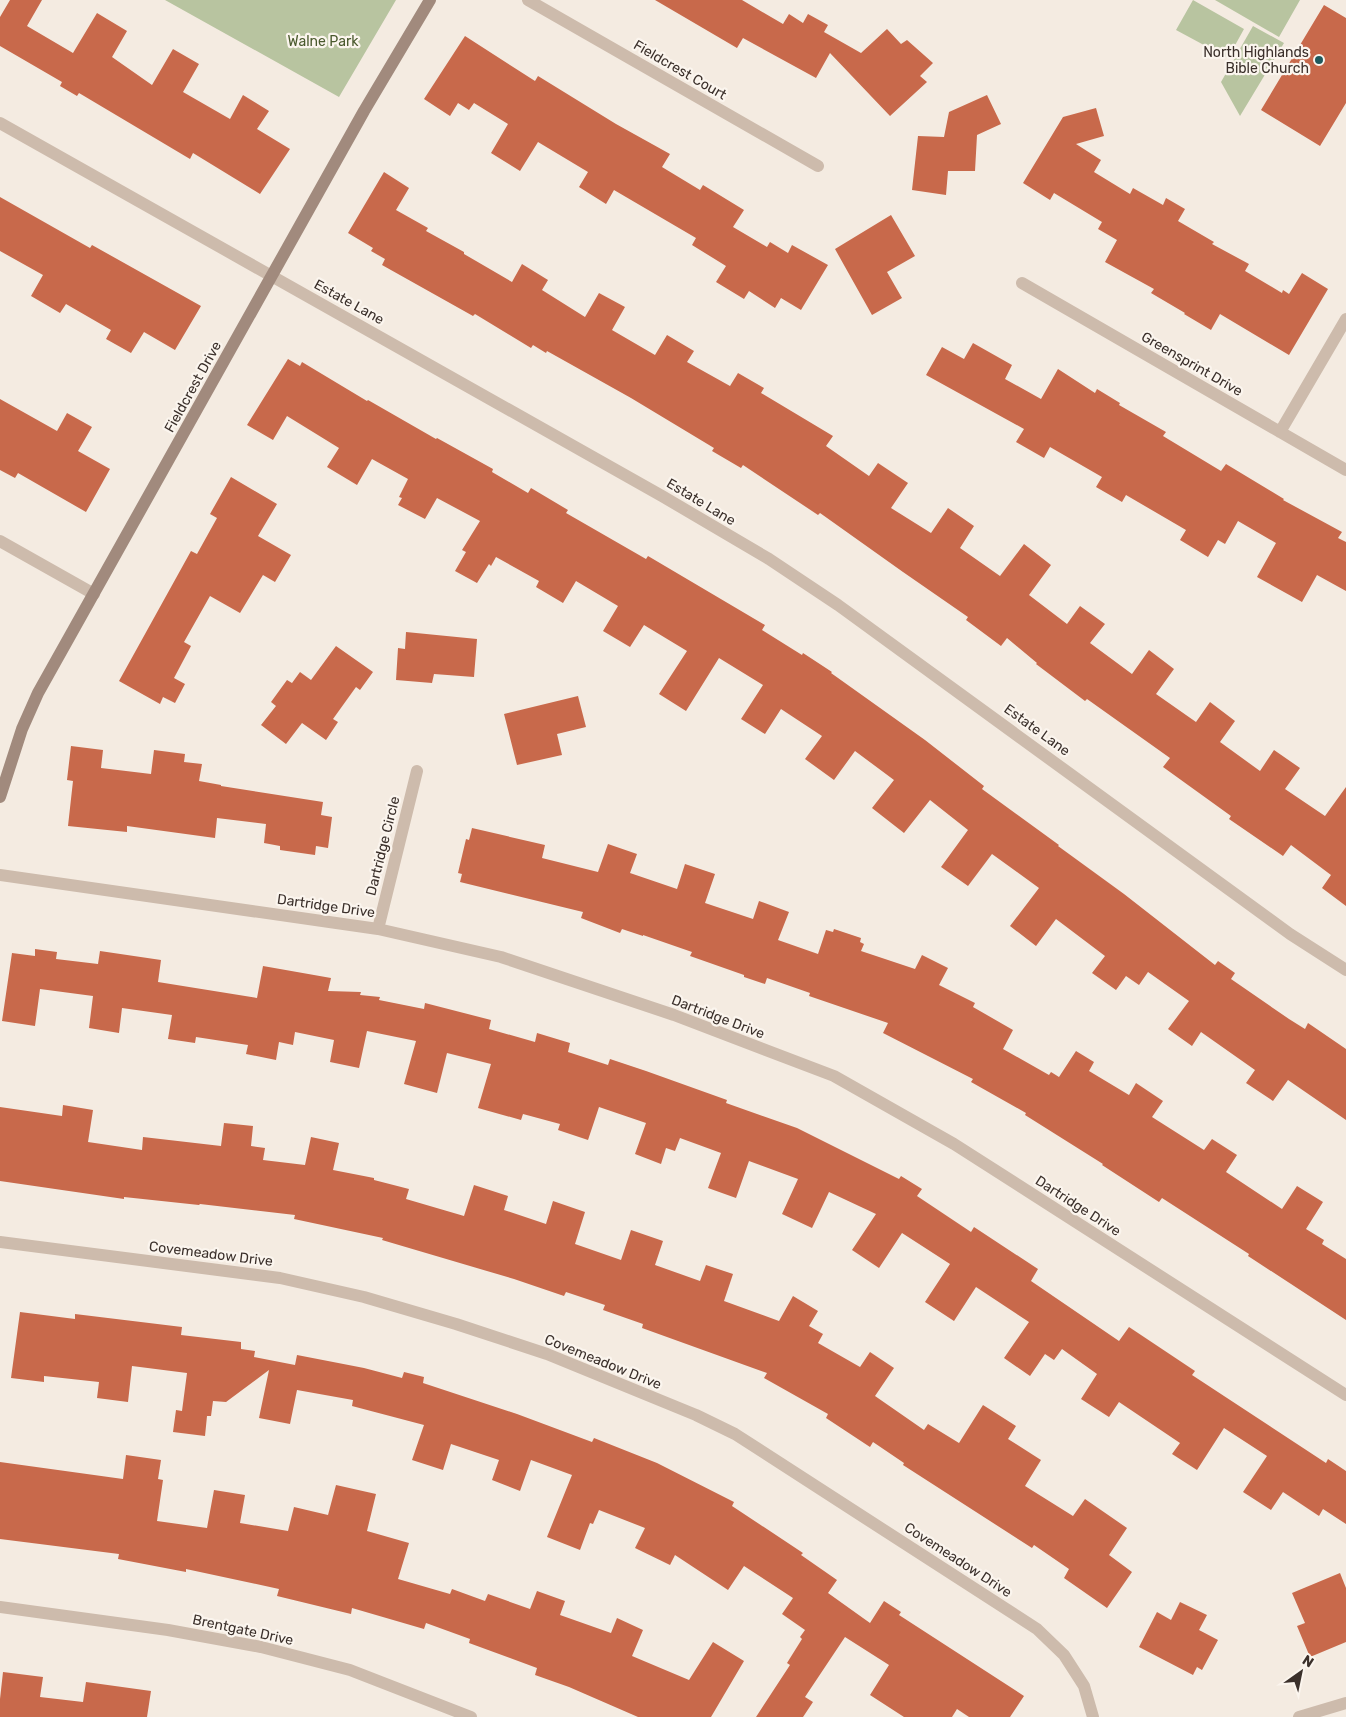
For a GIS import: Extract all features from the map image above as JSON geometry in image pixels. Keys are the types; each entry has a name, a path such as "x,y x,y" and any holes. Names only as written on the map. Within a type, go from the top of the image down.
{"street":[{"name":"Fieldcrest Drive","path":"0,797 22,729 38,693 364,111 430,0"},
{"name":"Fieldcrest Court","path":"528,0 818,166"},
{"name":"Estate Lane","path":"0,123 662,496 769,559 854,616 1290,934 1346,970"},
{"name":"Greensprint Drive","path":"1022,283 1346,470"},
{"path":"1280,432 1346,319"},
{"path":"0,541 94,594"},
{"name":"Dartridge Circle","path":"378,929 417,771"},
{"name":"Dartridge Drive","path":"0,875 378,929 501,957 674,1015 834,1076 954,1144 1346,1395"},
{"name":"Covemeadow Drive","path":"0,1242 280,1278 364,1297 548,1354 696,1415 735,1434 1036,1628 1064,1656 1079,1678 1084,1686 1094,1717"},
{"name":"Brentgate Drive","path":"0,1607 168,1630 261,1647 350,1670 471,1717"},
{"path":"1299,1717 1346,1703"}],"green space":[{"name":"Walne Park","path":"165,0 396,0 339,97"},
{"path":"1193,0 1244,29 1228,58 1176,30"},
{"path":"1215,0 1300,0 1279,37"},
{"path":"1253,26 1284,43 1240,116 1221,82"}],"building":[{"path":"10,0 42,0 27,26 73,53 97,13 127,31 112,57 152,85 173,49 199,64 183,92 230,119 243,95 269,111 257,129 290,149 260,194 193,153 190,159 79,93 77,96 60,86 62,82 0,46 0,17"},
{"path":"655,0 742,0 783,24 789,14 803,23 808,14 828,25 824,32 861,53 887,29 901,44 907,40 933,63 920,76 927,82 890,116 830,53 816,78 743,38 737,48"},
{"name":"North Highlands Bible Church","path":"1324,5 1346,18 1346,103 1320,146 1261,110"},
{"path":"465,36 535,81 538,76 616,124 670,154 662,167 700,190 703,185 744,210 733,227 767,247 770,242 788,253 792,245 828,265 801,310 781,298 775,308 749,291 744,299 716,282 726,266 692,245 696,238 614,190 606,204 579,187 588,172 538,142 520,171 491,153 508,124 474,103 469,110 458,103 450,116 424,99"},
{"path":"987,95 1001,124 977,135 975,171 948,171 946,195 912,190 918,136 944,137 949,112"},
{"path":"1096,108 1104,136 1076,144 1101,160 1094,172 1130,194 1133,188 1163,205 1166,198 1185,209 1178,221 1214,242 1212,244 1249,264 1245,271 1282,293 1283,290 1289,294 1302,273 1328,289 1289,355 1220,314 1211,330 1151,293 1154,289 1105,262 1117,240 1098,229 1102,222 1054,193 1050,200 1023,183 1063,117"},
{"path":"384,172 409,188 396,210 428,228 426,231 464,252 464,254 512,282 522,264 548,280 542,290 585,317 599,293 625,307 612,330 655,355 667,335 694,351 687,362 730,386 738,373 764,388 761,393 833,436 826,446 869,476 878,463 908,483 891,508 931,533 948,508 974,526 960,548 1000,576 1024,544 1051,565 1029,595 1067,624 1080,606 1105,624 1090,643 1132,674 1149,650 1174,669 1156,694 1196,722 1210,702 1235,721 1220,742 1260,771 1274,750 1300,768 1285,789 1325,816 1346,787 1346,906 1322,888 1331,875 1291,845 1283,856 1229,819 1231,816 1163,767 1170,758 1087,699 1085,701 1036,664 1007,638 1001,646 966,620 968,617 820,513 818,515 743,465 741,468 712,451 714,448 631,398 547,351 546,353 533,345 531,348 475,314 473,316 382,265 385,259 371,251 373,248 348,233"},
{"path":"0,197 90,248 92,245 201,306 175,350 144,332 131,353 106,339 111,330 66,304 60,313 31,296 43,275 0,251"},
{"path":"891,215 915,256 887,272 902,298 872,315 835,249"},
{"path":"973,343 1012,365 1005,379 1041,399 1058,369 1095,393 1097,389 1120,403 1119,405 1166,432 1163,436 1221,471 1226,464 1283,500 1342,532 1338,538 1346,542 1346,591 1317,575 1302,602 1257,577 1276,543 1238,521 1225,544 1218,540 1208,557 1180,540 1186,530 1126,495 1122,502 1096,487 1102,477 1050,447 1044,458 1016,442 1024,429 926,375 942,347 964,359"},
{"path":"288,359 300,366 302,362 367,401 493,469 492,472 528,493 531,488 568,510 566,513 646,559 648,556 765,625 762,630 832,672 925,740 984,786 982,789 1124,894 1215,965 1218,961 1235,973 1231,979 1305,1029 1308,1023 1346,1049 1346,1120 1288,1080 1273,1101 1246,1083 1255,1070 1201,1032 1192,1046 1168,1029 1189,1001 1148,972 1139,985 1126,976 1116,990 1092,973 1105,956 1056,919 1036,946 1010,926 1039,888 992,854 968,886 941,867 968,830 930,800 904,833 872,808 894,780 855,751 834,780 805,759 822,736 781,709 765,734 741,719 763,685 719,658 686,711 659,694 687,651 644,625 630,647 603,631 618,606 576,581 563,603 536,587 539,581 496,557 491,566 489,564 477,583 455,571 466,552 462,550 480,521 437,498 425,519 398,505 402,498 399,497 408,479 372,459 357,485 327,467 339,448 287,416 273,440 247,425"},
{"path":"0,399 57,431 67,413 92,427 78,451 110,469 86,512 18,473 15,478 0,470"},
{"path":"231,477 277,504 258,536 291,555 275,582 263,575 240,613 210,596 184,642 191,646 174,678 185,684 175,703 163,697 160,704 119,681 191,551 197,554 217,518 210,514"},
{"path":"406,632 477,639 474,677 434,674 432,683 396,680 398,648 405,649"},
{"path":"336,646 373,672 360,690 356,687 333,719 338,722 326,740 302,723 286,744 261,725 276,706 271,702 287,680 292,683 300,672 311,680"},
{"path":"578,696 586,727 557,734 562,755 517,765 504,714"},
{"path":"71,746 103,750 101,768 151,774 154,750 185,754 184,762 202,764 199,781 323,802 321,815 332,817 328,848 316,846 315,855 280,850 280,846 264,843 266,824 217,818 215,838 127,826 127,832 68,826 73,781 67,780"},
{"path":"472,828 545,845 542,858 598,872 608,844 637,854 630,873 677,889 685,864 715,874 705,903 753,919 759,901 789,912 778,940 818,954 826,930 833,932 834,929 861,938 860,942 864,944 861,951 915,969 922,955 948,968 939,985 975,1003 973,1007 1013,1030 1003,1049 1049,1075 1051,1072 1059,1077 1076,1051 1094,1062 1089,1071 1129,1095 1136,1083 1163,1101 1152,1117 1204,1150 1212,1139 1237,1155 1226,1172 1282,1209 1297,1186 1323,1202 1306,1229 1324,1240 1322,1244 1346,1259 1346,1320 1162,1198 1159,1202 1025,1115 1026,1113 971,1082 973,1079 883,1033 888,1023 809,996 810,993 767,978 765,984 744,977 744,975 690,956 692,952 643,935 622,929 620,933 581,918 583,912 460,882 462,874 458,873 466,839 469,840"},
{"path":"35,949 57,952 56,959 98,964 100,951 161,960 158,982 257,998 263,966 331,978 328,991 361,992 360,995 380,997 379,1000 424,1009 425,1003 491,1020 489,1029 535,1042 537,1033 570,1043 568,1052 608,1065 610,1059 727,1100 726,1103 797,1128 899,1179 901,1176 922,1189 917,1196 971,1232 974,1227 1038,1269 1031,1281 1119,1341 1129,1327 1195,1371 1192,1375 1326,1463 1328,1459 1346,1471 1346,1524 1323,1509 1319,1516 1283,1492 1271,1510 1243,1492 1267,1456 1224,1428 1197,1470 1172,1454 1180,1443 1119,1402 1109,1417 1081,1399 1097,1374 1062,1349 1054,1360 1045,1354 1030,1376 1004,1358 1029,1322 976,1287 954,1321 925,1302 950,1264 902,1233 879,1268 852,1250 876,1214 829,1192 812,1228 782,1214 798,1179 749,1161 736,1198 708,1188 721,1153 680,1138 675,1151 666,1148 661,1164 635,1154 646,1123 599,1107 588,1140 558,1130 560,1124 523,1114 521,1120 478,1108 491,1064 447,1053 437,1093 404,1084 416,1041 367,1031 359,1068 330,1062 334,1040 295,1032 293,1045 279,1042 276,1060 246,1054 248,1045 196,1037 195,1043 168,1039 172,1015 122,1008 119,1033 89,1028 93,996 40,989 35,1026 2,1021 12,953 35,956"},
{"path":"63,1105 93,1110 88,1142 142,1150 143,1137 221,1146 224,1123 253,1126 251,1146 265,1148 263,1160 305,1165 311,1137 339,1143 333,1170 374,1178 374,1180 409,1189 406,1199 464,1216 474,1185 508,1196 504,1210 546,1224 553,1201 585,1212 575,1244 621,1260 631,1230 663,1241 655,1265 700,1281 706,1265 733,1274 724,1301 779,1321 793,1296 818,1311 809,1326 823,1334 818,1343 860,1367 870,1352 894,1368 875,1396 924,1430 928,1424 959,1443 983,1405 1016,1426 1008,1439 1041,1460 1025,1486 1073,1516 1085,1499 1127,1528 1109,1555 1132,1572 1107,1608 1064,1578 1069,1569 1034,1545 1032,1548 903,1465 904,1463 873,1442 870,1447 826,1418 828,1414 764,1378 767,1373 642,1328 643,1324 603,1310 605,1305 566,1292 564,1296 514,1279 382,1240 383,1238 294,1219 295,1215 200,1204 124,1197 124,1199 0,1181 0,1107 62,1116"},
{"path":"20,1312 75,1319 75,1314 182,1327 181,1335 241,1342 241,1349 255,1351 254,1357 295,1365 297,1355 364,1368 402,1378 404,1372 424,1377 423,1383 517,1414 592,1442 594,1438 657,1463 734,1502 732,1506 803,1553 801,1555 837,1580 828,1593 870,1623 884,1601 901,1612 899,1615 1024,1696 1010,1717 969,1717 957,1709 952,1717 904,1717 870,1695 889,1665 845,1637 805,1697 813,1702 803,1717 756,1717 790,1665 787,1663 802,1639 800,1637 805,1630 782,1614 793,1598 744,1566 728,1590 675,1555 670,1565 635,1548 645,1528 599,1510 593,1524 590,1523 580,1550 547,1537 572,1475 531,1460 520,1491 492,1480 499,1460 451,1444 443,1470 412,1460 424,1425 352,1406 353,1400 297,1390 290,1424 259,1418 269,1370 226,1402 213,1401 211,1416 207,1416 205,1436 173,1432 176,1410 182,1411 187,1373 132,1366 128,1402 97,1398 99,1382 44,1376 44,1382 11,1378"},
{"path":"126,1455 161,1460 158,1479 163,1480 157,1521 207,1528 214,1490 245,1495 240,1523 288,1531 294,1507 328,1515 336,1485 376,1494 367,1531 409,1543 398,1579 450,1594 452,1589 485,1601 488,1594 530,1609 537,1591 565,1601 560,1615 611,1633 617,1618 643,1630 632,1656 689,1680 713,1642 744,1661 711,1717 638,1717 569,1687 535,1675 537,1668 469,1643 470,1639 426,1623 424,1629 352,1608 351,1614 277,1596 279,1589 186,1569 186,1572 118,1559 119,1554 0,1539 0,1462 123,1479"},
{"path":"1340,1573 1346,1588 1346,1642 1310,1657 1297,1626 1305,1623 1292,1593"},
{"path":"1180,1602 1207,1615 1199,1630 1218,1640 1202,1670 1197,1667 1193,1675 1139,1647 1157,1612 1171,1620"},
{"path":"3,1672 43,1677 40,1697 83,1702 86,1682 151,1691 147,1717 0,1717"}],"place":[{"name":"North Highlands Bible Church","path":"1319,60"}]}
